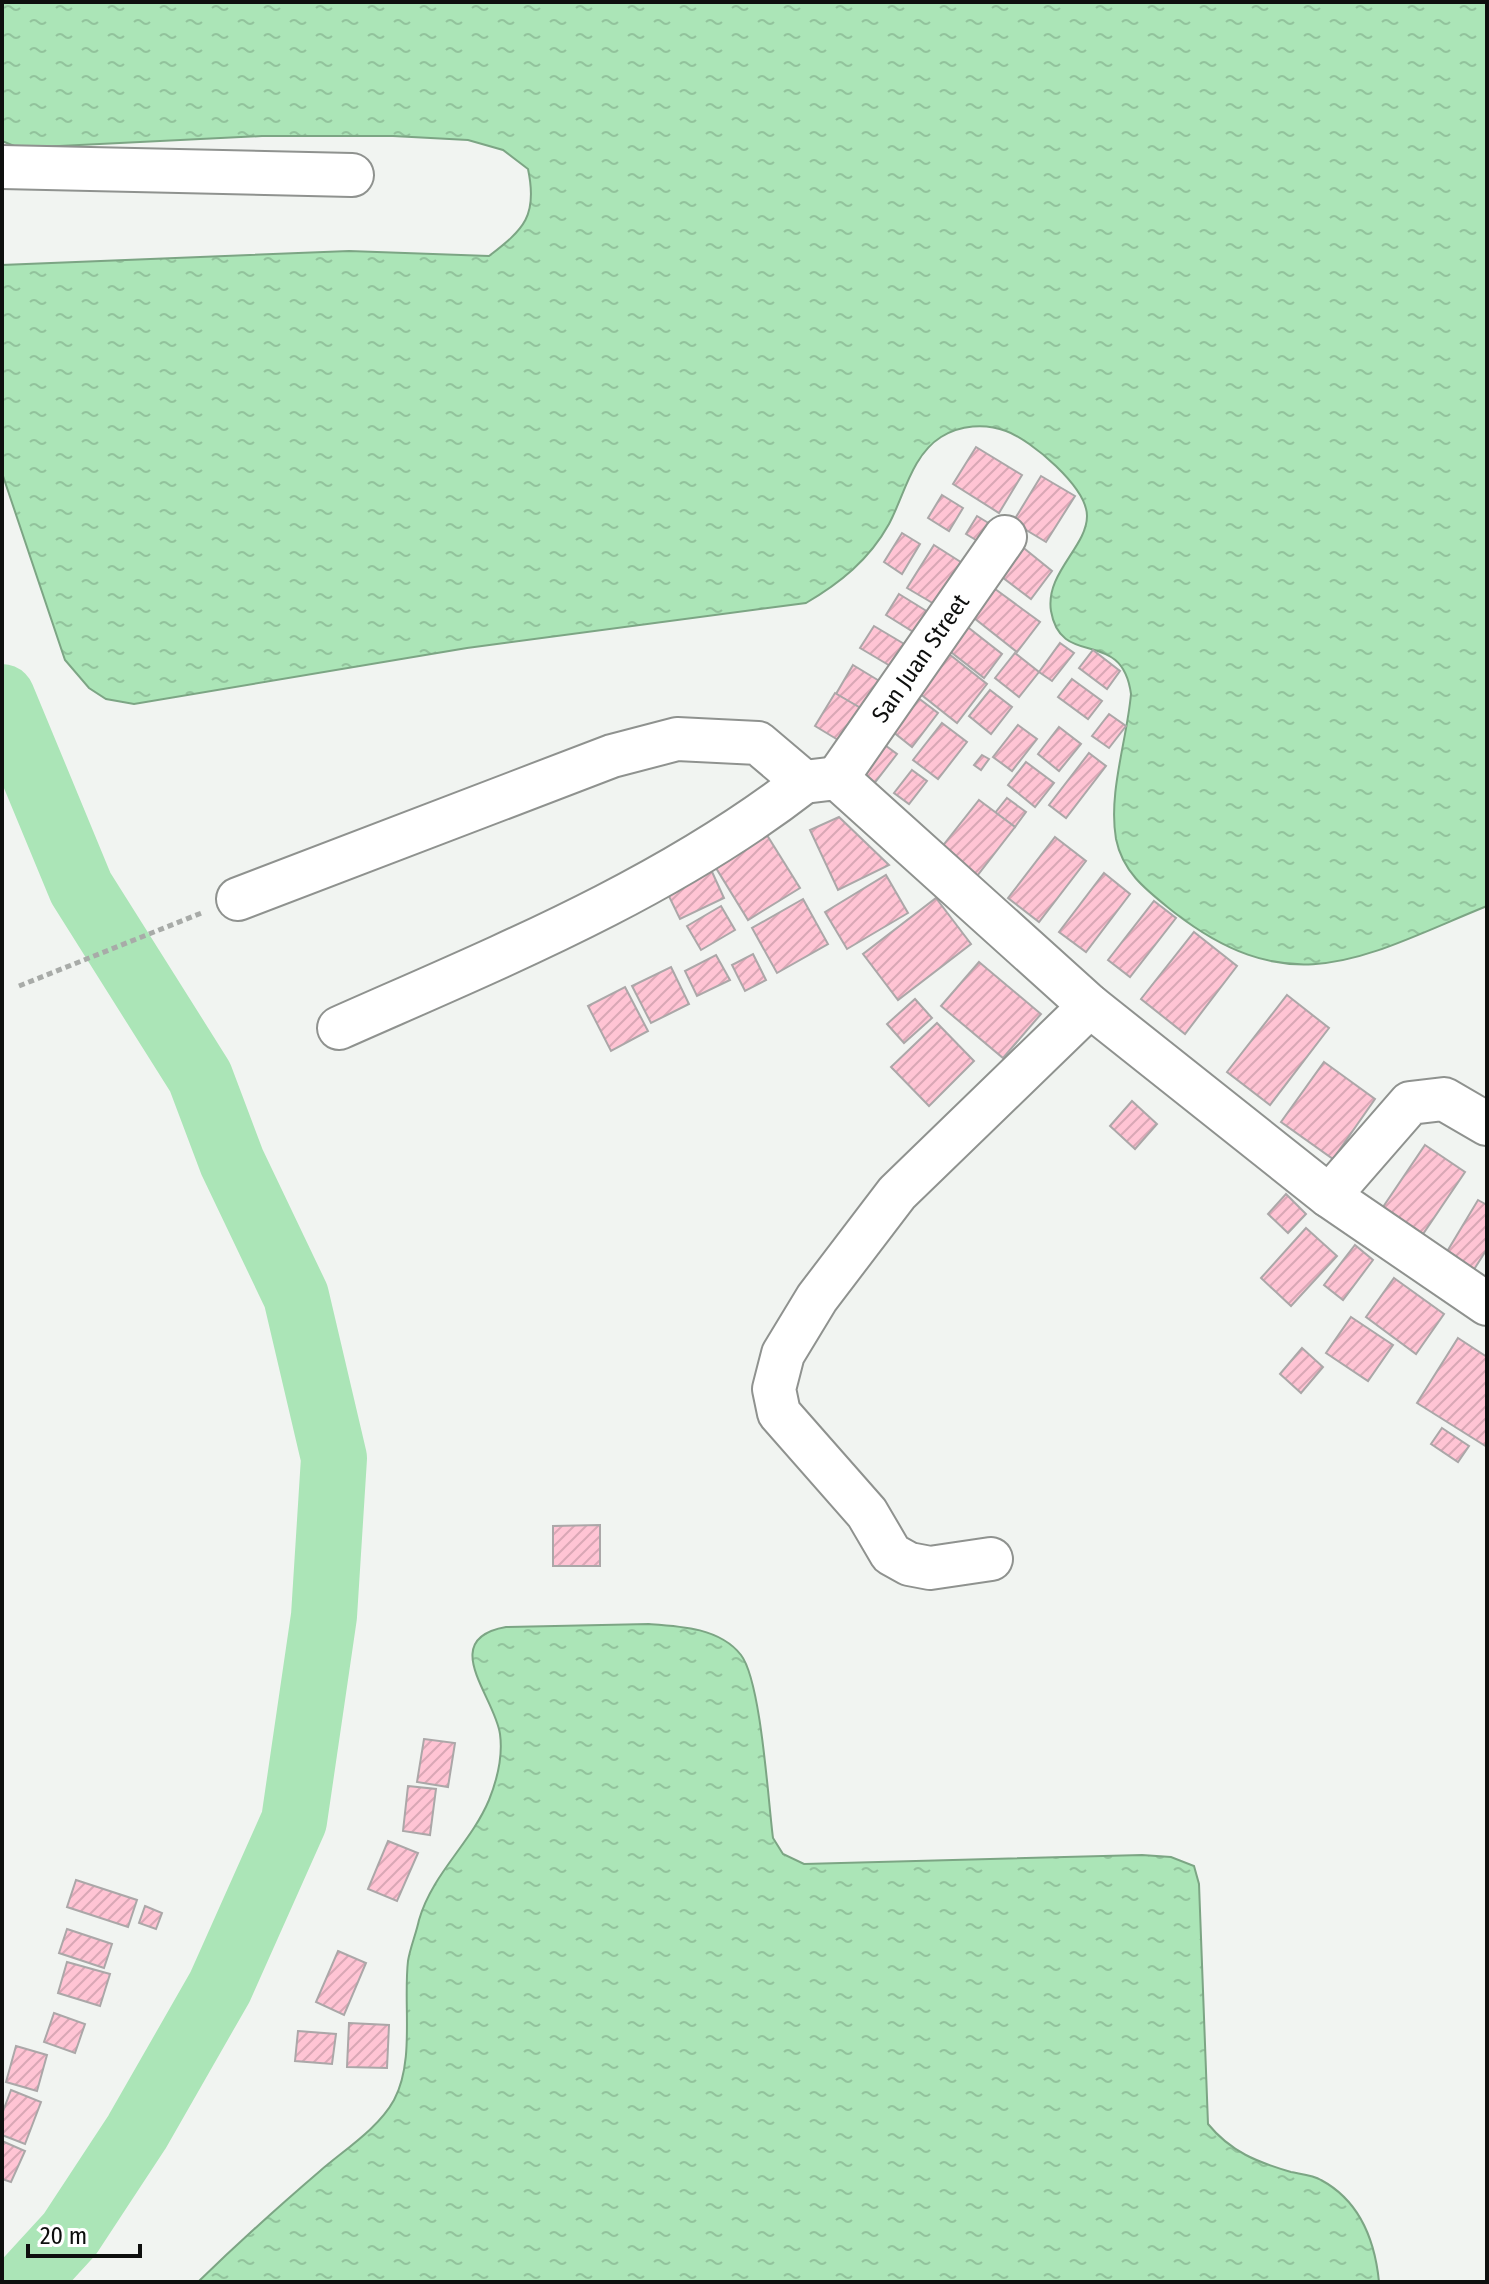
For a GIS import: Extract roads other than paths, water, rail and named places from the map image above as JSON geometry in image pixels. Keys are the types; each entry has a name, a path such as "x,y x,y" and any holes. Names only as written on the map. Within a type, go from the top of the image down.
{"street":[{"path":"2,167 352,175"},
{"name":"San Juan Street","path":"339,1028 524,947 659,876 820,780 1005,537"},
{"path":"238,899 612,756 677,739 758,743 820,780 1090,1006 1329,1196 1487,1304"},
{"path":"991,1559 930,1568 909,1564 891,1554 867,1513 779,1413 774,1389 783,1354 817,1298 897,1193 1090,1006"},
{"path":"1329,1196 1410,1103 1444,1099 1487,1124"}],"water":[{"path":"2,2 1487,2 1487,906 1366,954 1330,962 1294,964 1257,958 1218,941 1147,890 1131,872 1119,851 1114,821 1116,785 1131,694 1125,673 1116,661 1104,653 1066,639 1057,629 1051,611 1054,584 1085,527 1085,504 1068,479 1043,454 1017,436 990,427 973,426 956,430 931,445 916,465 889,524 872,549 842,579 806,603 467,648 134,704 106,699 89,688 65,660 2,473 2,265 349,251 489,256 511,238 525,220 531,185 528,169 503,150 468,140 393,136 262,136 19,148 2,141"},
{"path":"649,1624 711,1634 741,1655 748,1669 759,1714 773,1838 783,1854 804,1864 1142,1855 1171,1857 1194,1866 1199,1884 1208,2124 1245,2155 1318,2178 1346,2199 1369,2237 1379,2282 198,2282 289,2198 370,2130 394,2100 404,2068 408,1961 419,1920 433,1888 481,1816 499,1768 500,1734 475,1671 472,1656 475,1644 486,1634 506,1627"}],"waterway":[{"path":"2,697 81,888 200,1077 232,1162 296,1296 334,1458 324,1616 294,1821 220,1987 137,2132 70,2234 26,2282"}]}
